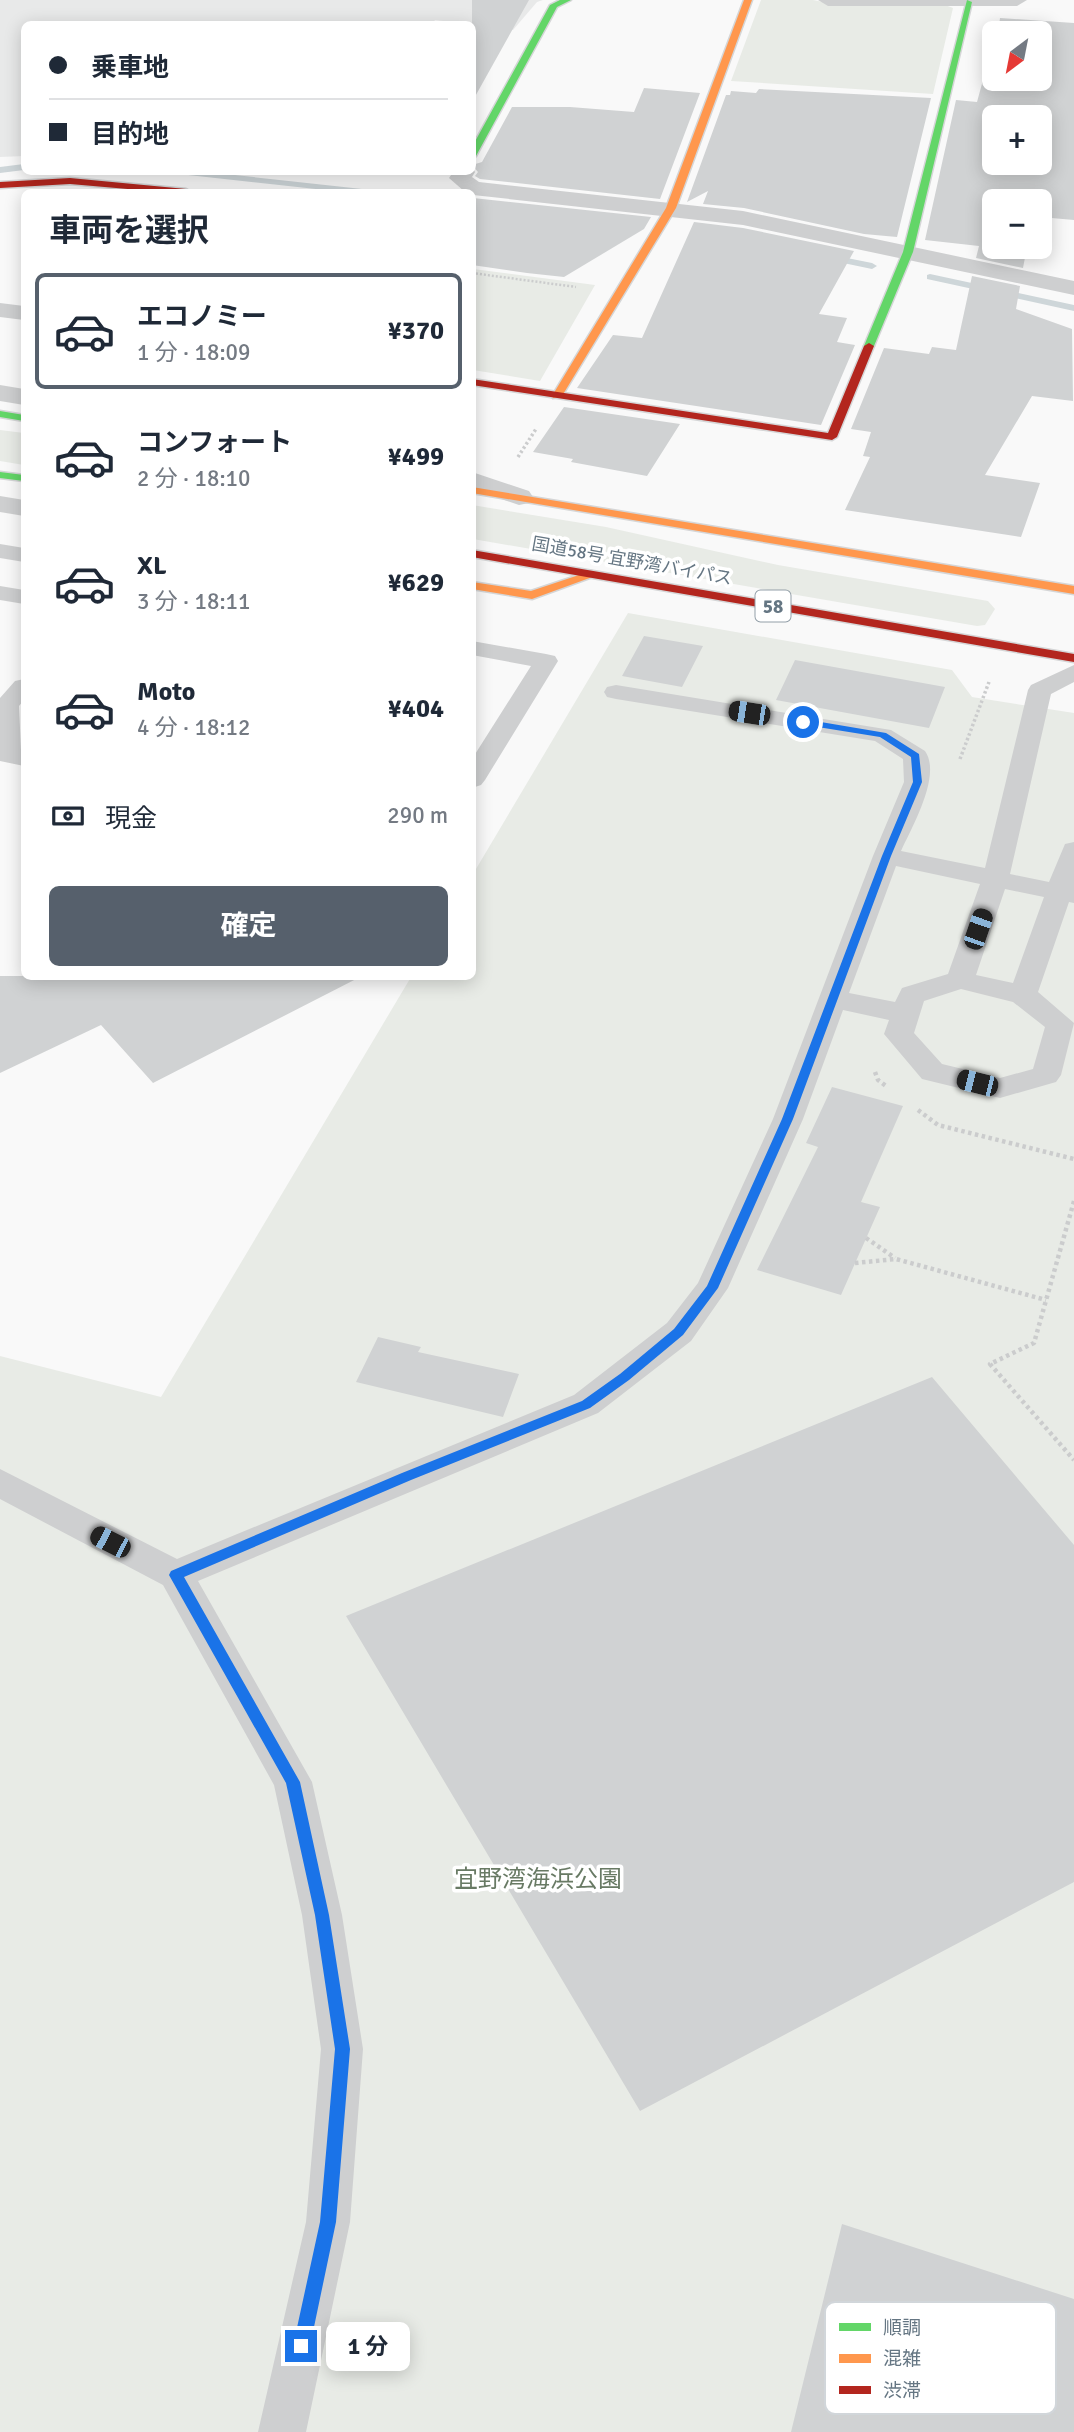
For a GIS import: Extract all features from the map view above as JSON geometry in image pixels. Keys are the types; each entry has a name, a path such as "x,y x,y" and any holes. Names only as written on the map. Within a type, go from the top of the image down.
{"main road":[{"path":"476,149 554,5 567,0"},
{"path":"557,396 671,208 748,0"},
{"path":"476,384 832,437 908,252 968,2"},
{"path":"1,187 70,181 154,189"},
{"path":"0,414 21,418"},
{"path":"0,475 21,478"},
{"path":"476,490 1074,590"},
{"name":"国道58号 宜野湾バイパス","path":"476,554 1074,658"},
{"path":"476,586 532,595 591,574"}],"street":[{"path":"828,0 1017,0"},
{"path":"462,175 460,178 473,188 743,218 1074,288"},
{"path":"0,310 21,313"},
{"path":"0,393 21,396"},
{"path":"476,481 519,497"},
{"path":"0,504 21,508"}],"lane":[{"path":"0,551 21,554"},
{"path":"0,593 21,596"},
{"path":"476,650 546,661 476,774"},
{"path":"960,980 996,877 1040,691 1074,671"},
{"path":"21,690 7,705 8,755 21,757"},
{"path":"176,1575 586,1404 679,1332 712,1288 788,1119 886,856 917,782 916,756 882,735 616,692"},
{"path":"1023,995 1067,893 1074,850"},
{"path":"886,856 1067,893"},
{"path":"960,980 1023,995 1060,1024 1046,1075 1000,1088 932,1072 899,1034 905,1014 912,995 960,980"},
{"path":"832,998 905,1014"},
{"path":"0,1483 176,1575 293,1782 322,1915 342,2049 328,2222 282,2432"}],"path":[{"path":"476,274 620,293"},
{"path":"1074,1201 1034,1343 990,1364 1074,1460"},
{"path":"866,1238 896,1259 1046,1300"},
{"path":"855,1263 896,1259"}],"shaded area":[{"path":"0,0 543,0 537,2 513,30 476,25 476,21 435,20 21,21 21,156 0,157"}],"green space":[{"path":"761,0 813,0 833,4 937,2 953,8 933,94 731,81"},
{"path":"476,269 595,285 540,381 476,370"},
{"path":"0,430 21,433 21,464 0,461"},
{"path":"476,506 606,527 778,565 988,601 995,609 985,625 977,626 476,540"},
{"name":"宜野湾海浜公園","path":"628,613 952,670 972,697 1074,713 1074,2432 0,2432 0,1356 161,1397 409,980 476,980 476,869"}],"building":[{"path":"472,0 529,0 476,95 476,21 472,21"},
{"path":"1000,18 1044,21 1000,21"},
{"path":"1052,22 1074,23 1074,220 1052,218 1052,189 982,189 982,259 1025,259 1023,268 976,258 979,246 925,240 956,100 977,102 982,84 982,91 1052,91"},
{"path":"644,88 700,93 660,199 480,179 475,176 478,172 476,164 482,162 512,107 570,107 634,112"},
{"path":"759,89 931,98 897,237 864,234 744,208 703,204 708,191 687,202 726,95 730,95 731,91 756,93"},
{"path":"476,198 651,217 644,229 564,277 476,266"},
{"path":"694,222 743,228 854,251 819,314 847,318 837,342 855,345 821,425 577,388 613,335 642,338"},
{"path":"972,276 1020,286 1016,309 1072,329 1073,401 1032,396 985,475 1040,483 1021,537 845,510 870,457 863,456 871,432 851,429 884,348 929,354 932,347 956,350"},
{"path":"564,407 680,424 647,476 533,452"},
{"path":"644,636 703,646 682,687 622,676"},
{"path":"795,660 945,687 929,728 776,700"},
{"path":"0,976 21,976 21,980 354,980 153,1083 101,1025 0,1073"},
{"path":"832,1087 903,1106 861,1202 880,1207 841,1295 757,1270 818,1147 806,1143"},
{"path":"378,1337 421,1347 418,1352 519,1374 503,1417 356,1382"},
{"path":"932,1377 1074,1545 1074,1882 640,2111 346,1616"},
{"path":"842,2224 1074,2299 1074,2432 791,2432"}],"waterway":[{"path":"0,170 21,167"},
{"path":"214,175 336,189"},
{"path":"827,257 872,266"},
{"path":"930,277 1074,308"}],"traffic: fast":[{"path":"476,149 554,5 567,0"},
{"path":"869,346 908,252 968,2"},
{"path":"0,414 21,418"},
{"path":"0,475 21,478"}],"traffic: slow":[{"path":"557,396 671,208 748,0"},
{"path":"476,491 1074,590"},
{"path":"476,586 532,595 591,574"}],"traffic: jam":[{"path":"0,185 70,181 154,189"},
{"path":"476,383 832,437 869,346"},
{"path":"476,554 1074,658"}],"route":[{"path":"301,2346 328,2222 342,2049 322,1915 293,1782 176,1575 586,1404 679,1332 712,1288 788,1119 886,856 917,782 916,756 882,735 803,722"}]}
